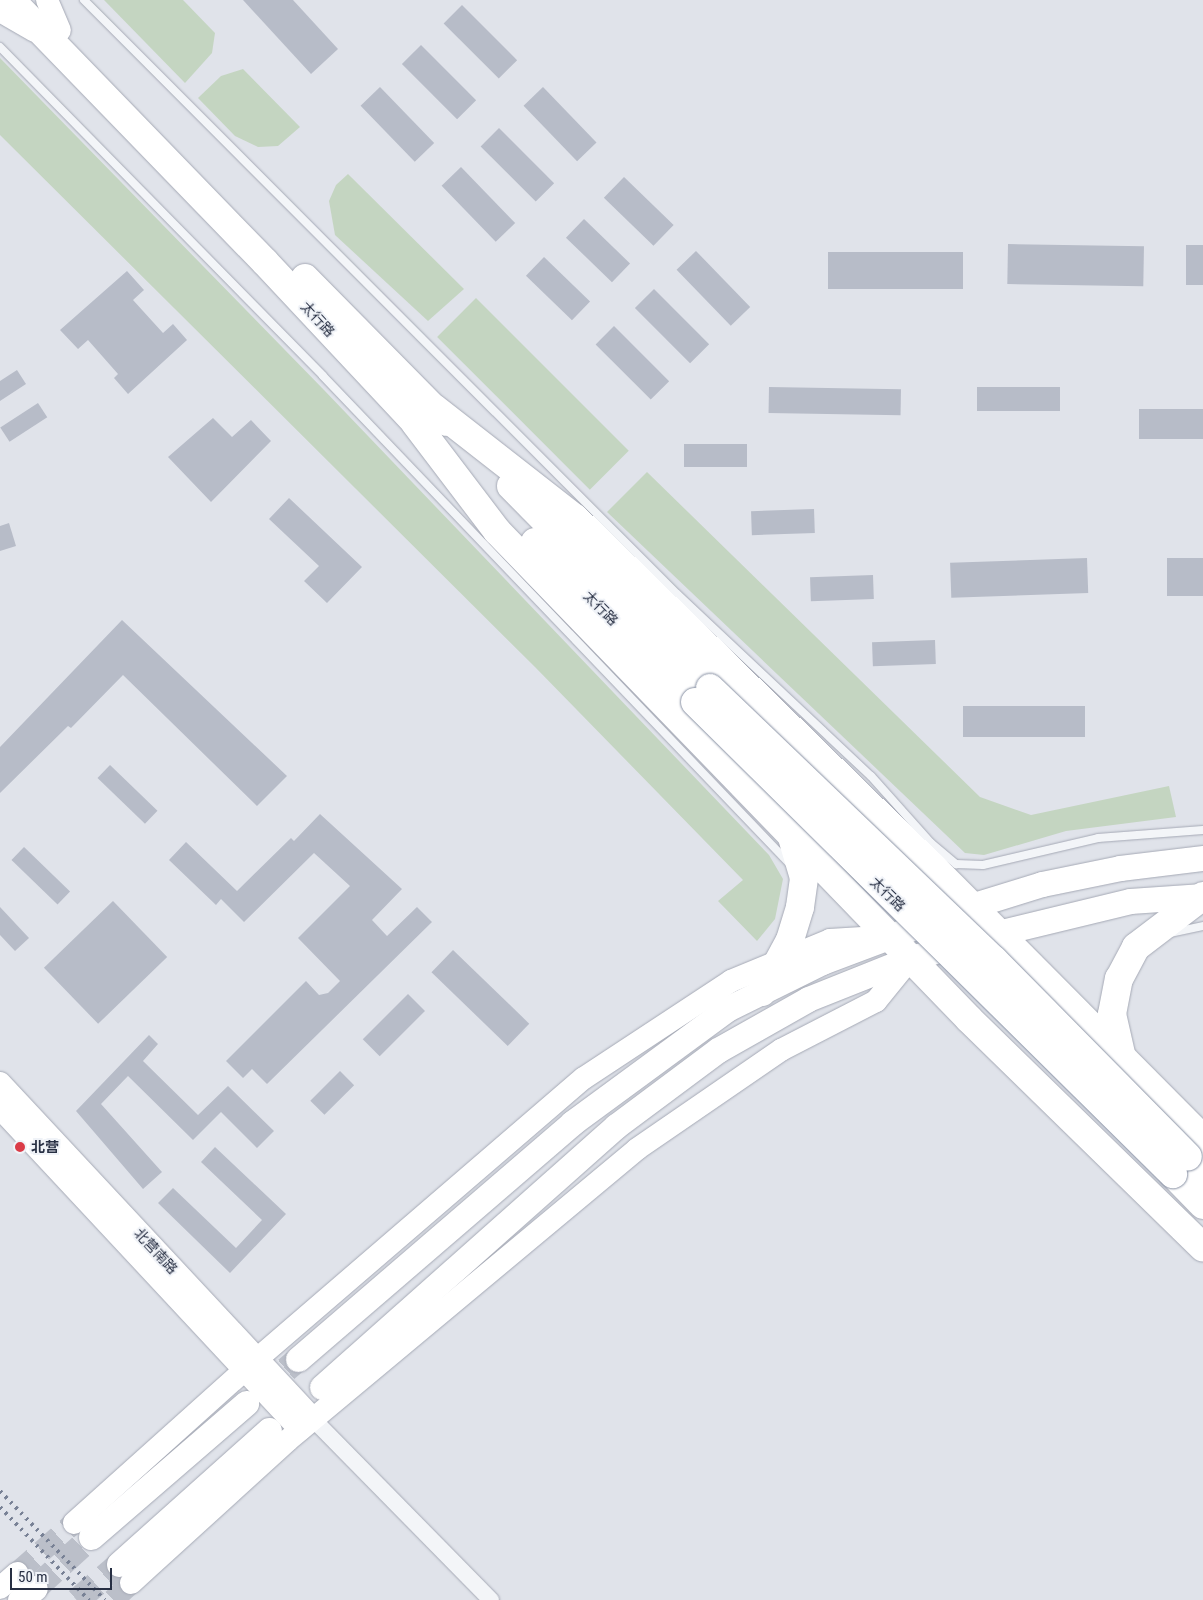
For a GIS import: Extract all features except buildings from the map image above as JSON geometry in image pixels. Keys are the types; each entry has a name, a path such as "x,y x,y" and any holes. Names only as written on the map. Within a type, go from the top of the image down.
{"highway":[{"name":"太行路","path":"11,0 56,36"},
{"name":"太行路","path":"30,0 56,36 265,262 424,416 703,695 994,960 1192,1161 1203,1205"},
{"path":"424,416 497,531 790,830 969,1019 1203,1247"},
{"path":"424,416 575,518 971,906 1122,1058 1192,1161"},
{"path":"762,992 779,961 800,907 804,878 790,830"},
{"path":"1122,1058 1112,1014 1119,979 1136,947 1203,896"}],"main road":[{"path":"47,0 56,36"},
{"path":"0,12 56,36"},
{"path":"298,1359 572,1123 727,1009 822,962 971,906 1042,884 1120,868 1203,858"},
{"path":"322,1387 616,1126 718,1050 808,999 911,958 998,933 1130,902 1203,896"},
{"path":"83,1530 251,1365 584,1078 731,981 830,940 890,936"},
{"path":"125,1574 637,1149 781,1050 876,1000 911,958"},
{"name":"北营南路","path":"0,1083 251,1365"},
{"name":"北营南路","path":"0,1108 307,1424"},
{"path":"1160,1204 1203,1257"},
{"path":"83,1530 246,1403"},
{"path":"125,1574 269,1430"},
{"path":"0,1588 24,1587"}],"street":[{"path":"307,1424 491,1600"}],"lane":[{"path":"84,0 677,594 871,776 932,843 956,864 983,865 1098,838 1203,830"},
{"path":"0,47 323,376 804,878"},
{"path":"1125,967 1159,936 1203,926"}],"green space":[{"path":"104,0 183,0 215,33 212,53 185,83"},
{"path":"0,58 324,390 769,855 783,879 775,919 757,941 718,901 743,880 535,667 0,135"},
{"path":"243,69 300,127 278,146 258,147 235,136 198,98 221,76"},
{"path":"348,174 464,289 428,321 335,235 329,201 336,185"},
{"path":"476,298 629,451 590,490 437,337"},
{"path":"647,472 980,797 1031,815 1169,786 1176,817 1066,831 984,855 965,853 607,512"}],"tunnel":[{"path":"258,1393 298,1359"},
{"path":"17,1573 74,1523"},
{"path":"35,1588 91,1537"},
{"path":"77,1600 119,1564"},
{"path":"113,1600 131,1583"}],"railway":[{"path":"0,1491 105,1600"},
{"path":"0,1507 89,1600"}],"place":[{"name":"北营","path":"20,1147"}]}
